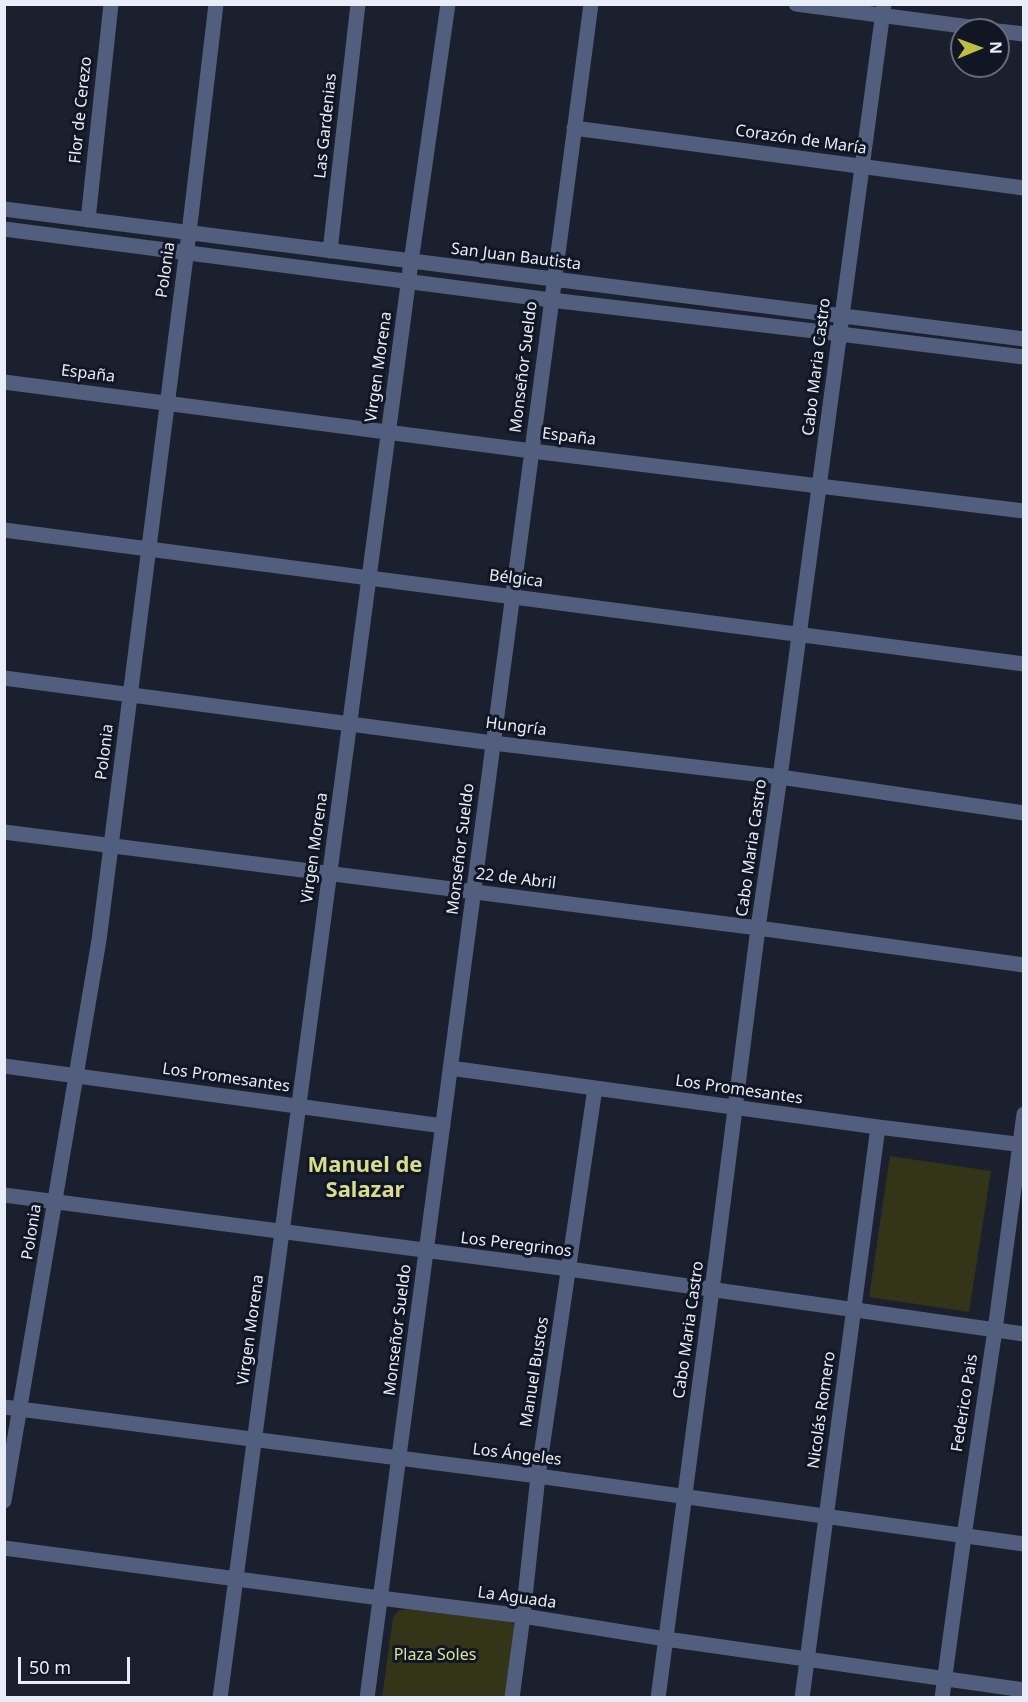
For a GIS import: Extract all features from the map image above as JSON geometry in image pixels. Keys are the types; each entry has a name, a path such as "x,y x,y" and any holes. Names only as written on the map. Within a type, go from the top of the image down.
{"street":[{"name":"Flor de Cerezo","path":"88,220 111,4"},
{"name":"Polonia","path":"4,1501 99,940 187,253 216,4"},
{"name":"Las Gardenias","path":"330,251 358,4"},
{"name":"Virgen Morena","path":"220,1698 408,282 448,4"},
{"name":"Monseñor Sueldo","path":"368,1698 591,4"},
{"path":"796,4 884,10 950,22"},
{"name":"Cabo Maria Castro","path":"658,1698 758,928 884,10"},
{"name":"Corazón de María","path":"574,128 1023,188"},
{"name":"San Juan Bautista","path":"4,209 1023,339"},
{"path":"4,229 551,300 1023,357"},
{"name":"España","path":"4,382 532,451 1023,511"},
{"name":"Bélgica","path":"4,530 1023,664"},
{"name":"Hungría","path":"4,678 493,743 780,777 1023,813"},
{"name":"22 de Abril","path":"4,832 758,928 1023,965"},
{"name":"Los Promesantes","path":"4,1066 443,1125"},
{"name":"Los Promesantes","path":"450,1068 1021,1145"},
{"name":"Manuel Bustos","path":"512,1698 538,1476 596,1088"},
{"name":"Federico Pais","path":"942,1698 1021,1145 1023,1114"},
{"name":"Nicolás Romero","path":"802,1698 878,1127"},
{"name":"Los Peregrinos","path":"4,1195 568,1269 1023,1334"},
{"name":"Los Ángeles","path":"4,1407 538,1476 1023,1544"},
{"name":"La Aguada","path":"4,1548 523,1616 666,1639 1023,1690"}],"green space":[{"path":"890,1156 991,1171 969,1312 869,1297"},
{"name":"Plaza Soles","path":"405,1609 509,1621 515,1625 509,1697 382,1698 393,1618 398,1611"}],"district":[{"name":"Manuel de Salazar","path":"365,1178"}]}
